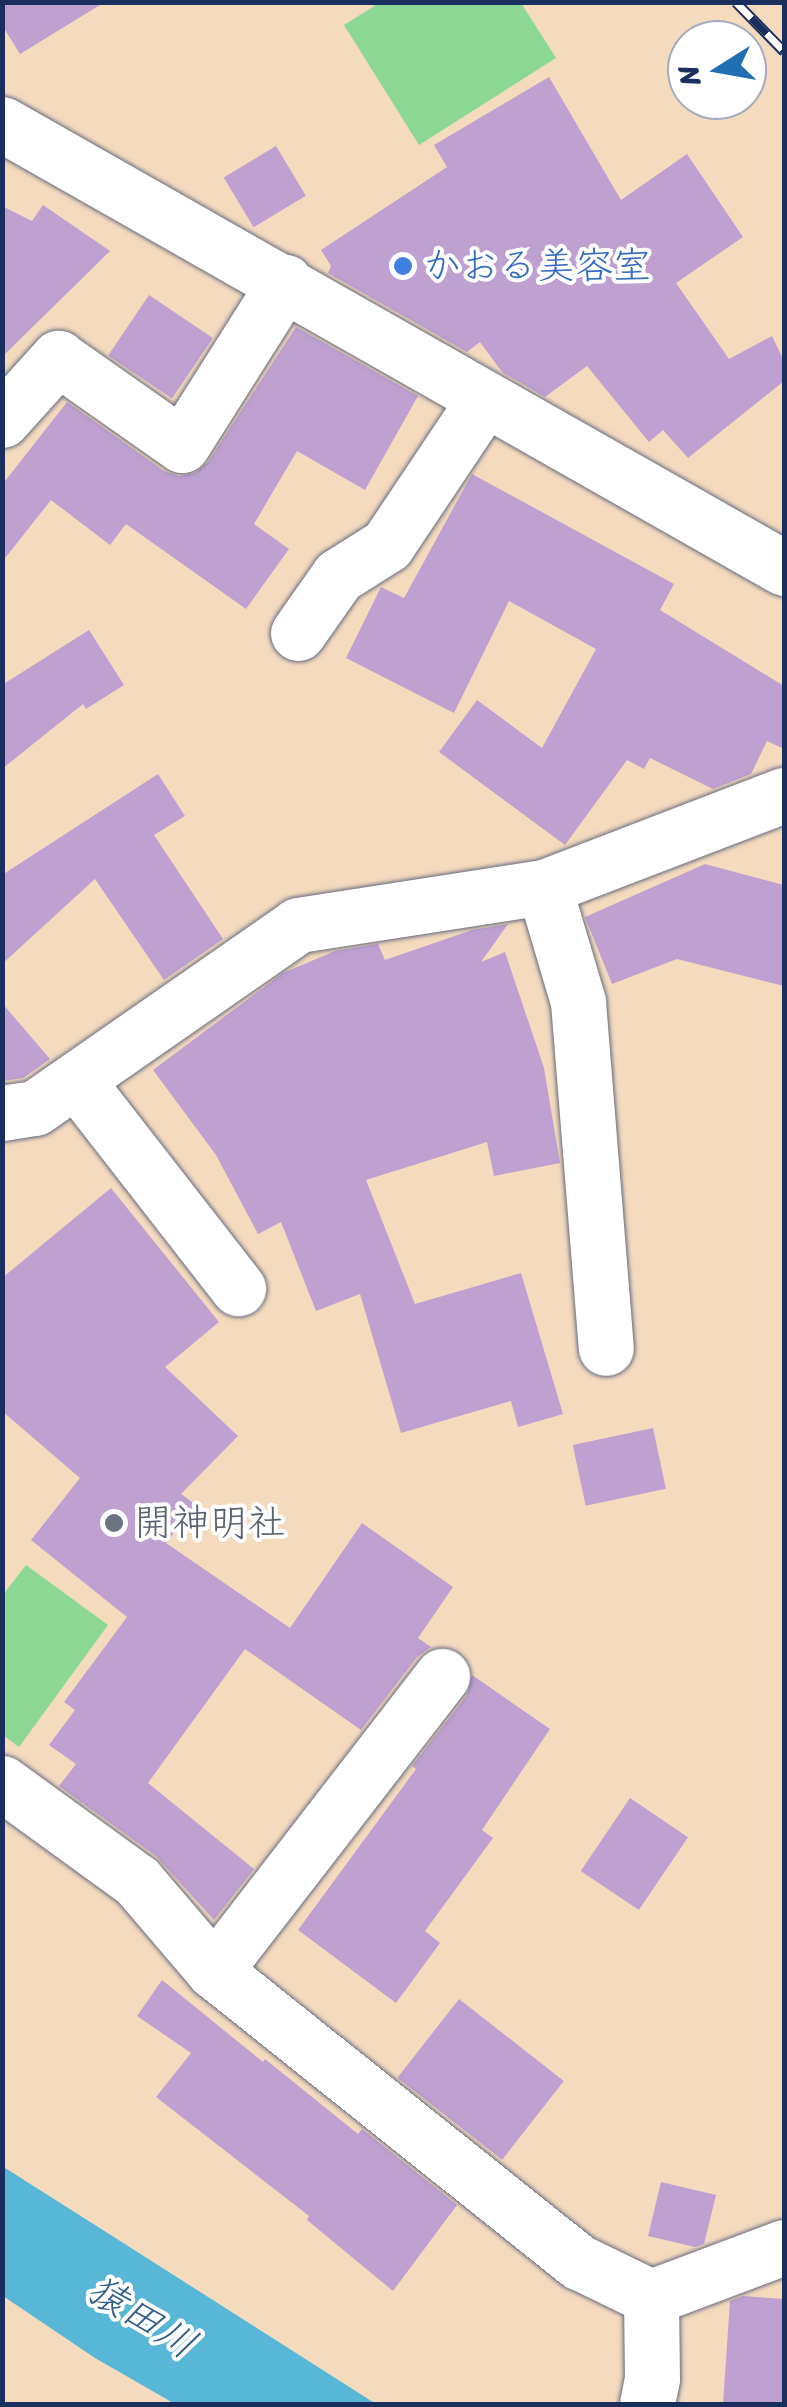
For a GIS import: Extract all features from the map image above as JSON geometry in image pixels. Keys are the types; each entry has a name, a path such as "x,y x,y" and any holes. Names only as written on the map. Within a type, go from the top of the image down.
{"street":[{"path":"2,124 784,568"},
{"path":"2,420 58,358 182,445 284,282"},
{"path":"298,633 338,576 387,545 484,400"},
{"path":"2,1114 35,1108 298,926 544,887 784,795"},
{"path":"544,887 578,1002 606,1348"},
{"path":"76,1080 238,1288"},
{"path":"214,1972 442,1676"},
{"path":"2,1783 137,1881 214,1972 578,2262 651,2298 784,2247"},
{"path":"647,2404 652,2379 651,2298"}],"green space":[{"path":"379,3 521,3 556,58 419,145 344,25"},
{"path":"26,1565 108,1625 19,1747 3,1735 2,1596"}],"water":[{"name":"猿田川","path":"2,2166 376,2404 175,2404 95,2358 3,2296"}],"building":[{"path":"2,2 105,2 20,54 2,25"},
{"path":"549,77 621,200 687,154 743,237 676,283 729,359 772,336 784,361 784,381 688,458 663,430 649,442 587,366 545,397 502,372 480,342 467,352 328,273 331,266 321,250 447,167 434,145"},
{"path":"276,146 306,196 254,227 224,177"},
{"path":"43,205 110,251 2,357 2,206 32,221"},
{"path":"149,295 213,338 172,399 108,356"},
{"path":"296,327 418,396 365,490 297,451 254,524 289,549 246,609 126,524 110,545 51,500 2,562 2,485 67,402 164,471 179,476 195,473 208,462"},
{"path":"472,474 674,584 660,610 784,686 784,749 767,741 751,774 713,789 650,758 644,769 627,760 565,845 439,752 477,700 542,748 596,649 509,601 454,713 346,658 381,587 404,598"},
{"path":"89,630 124,685 86,709 83,704 2,769 2,685"},
{"path":"158,774 185,816 154,835 223,939 164,980 95,879 2,964 2,875"},
{"path":"705,864 784,885 784,986 677,959 612,984 585,917"},
{"path":"508,924 481,962 505,952 544,1068 560,1163 494,1176 487,1142 366,1180 415,1304 521,1273 563,1414 518,1427 511,1401 401,1433 360,1294 316,1311 281,1222 258,1234 216,1155 153,1070 283,973 335,951 378,944 385,960 472,930"},
{"path":"2,1003 50,1059 23,1078 2,1081"},
{"path":"111,1188 219,1322 165,1367 238,1436 181,1494 196,1505 166,1543 290,1628 362,1523 453,1587 418,1638 431,1647 417,1657 361,1730 245,1649 148,1783 254,1869 214,1920 156,1856 59,1786 76,1764 49,1745 75,1710 64,1702 127,1617 31,1540 80,1478 2,1411 2,1278"},
{"path":"653,1428 666,1489 586,1506 573,1445"},
{"path":"472,1675 550,1729 482,1830 493,1838 425,1931 440,1943 396,2003 298,1930 416,1769 412,1766 467,1695"},
{"path":"630,1798 688,1837 639,1910 581,1871"},
{"path":"162,1980 263,2062 265,2059 358,2134 362,2129 457,2205 393,2291 307,2220 309,2216 156,2097 191,2053 137,2016"},
{"path":"459,1999 564,2081 502,2160 397,2078"},
{"path":"661,2182 716,2195 704,2244 695,2247 648,2236"},
{"path":"743,2296 784,2299 784,2404 723,2404 730,2301"}],"railway":[{"path":"736,2 784,51"}],"place":[{"name":"かおる美容室","path":"403,266"},
{"name":"開神明社","path":"114,1523"}]}
